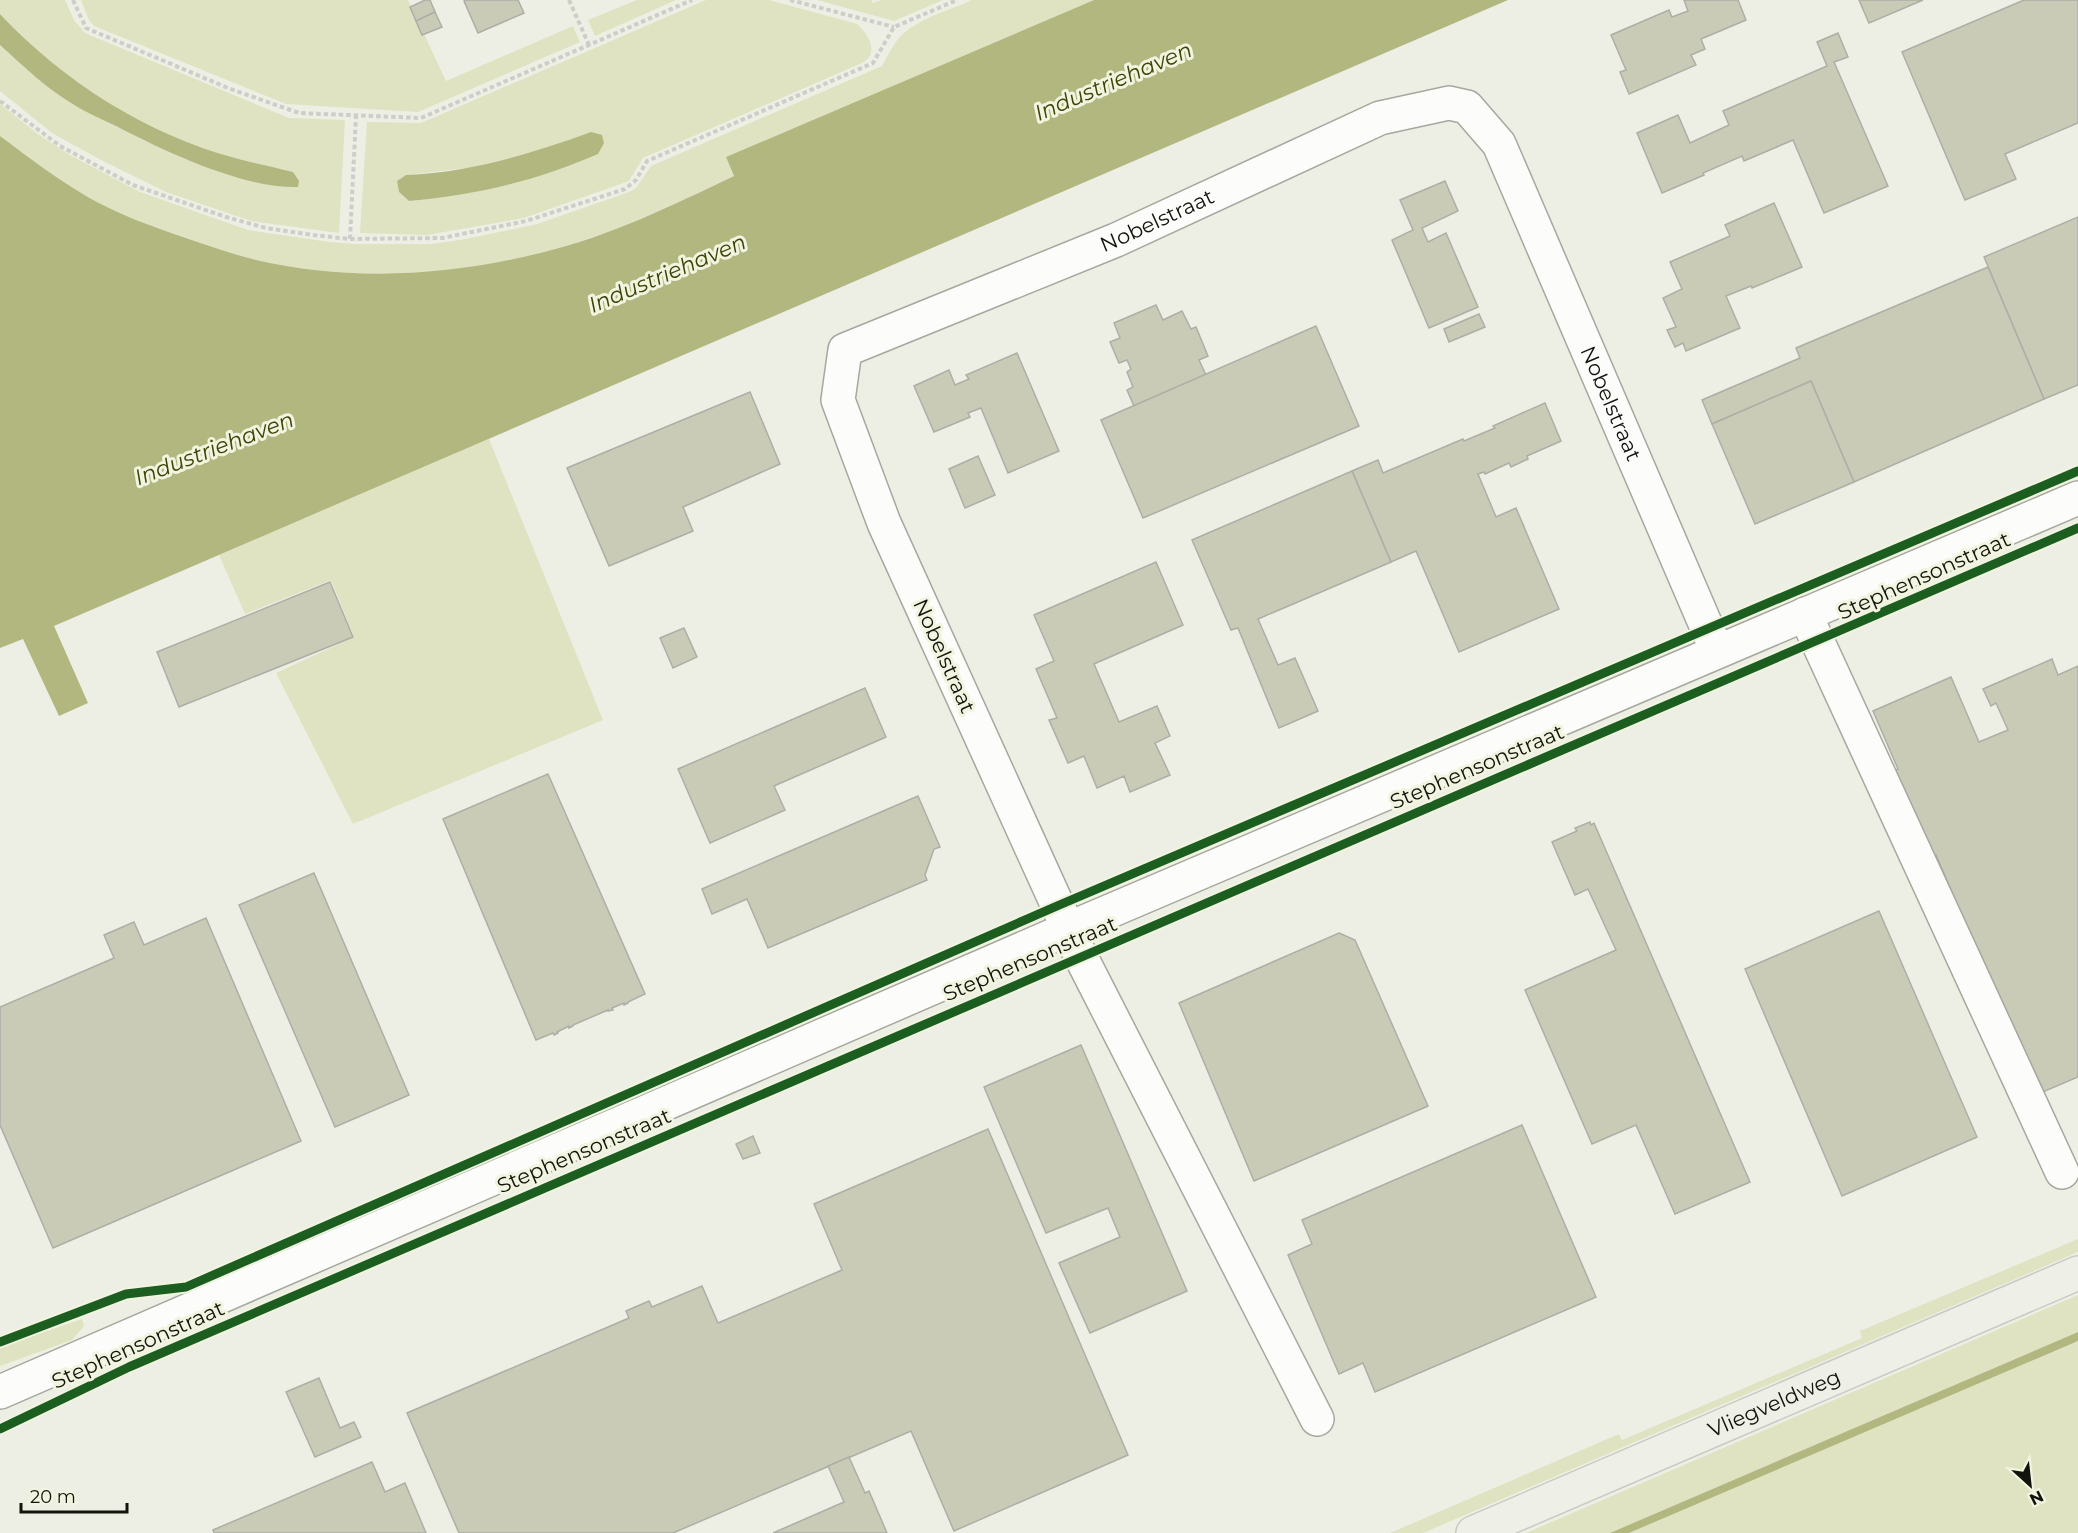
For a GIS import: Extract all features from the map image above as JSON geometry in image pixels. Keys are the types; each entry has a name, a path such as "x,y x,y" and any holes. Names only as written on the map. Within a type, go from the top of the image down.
{"main road":[{"name":"Vliegveldweg","path":"1473,1533 2078,1273"}],"street":[{"name":"Nobelstraat","path":"1068,929 884,522 838,400 845,350 1116,240 1380,118 1449,103 1467,107 1498,144 1717,651"},
{"name":"Stephensonstraat","path":"0,1392 1068,929 2078,498"},
{"path":"1805,614 2062,1172"},
{"name":"Stephensonstraat","path":"1068,929 1317,1419"}],"path":[{"path":"73,0 86,28 228,88 299,113 422,118 692,0"},
{"path":"569,0 589,45"},
{"path":"790,0 894,27"},
{"path":"0,101 60,146 133,185 226,217 266,228 350,239 442,238 526,221 625,189 636,180 648,161 873,63 894,27 957,0"},
{"path":"350,239 356,116"}],"shaded area":[{"path":"0,0 65,0 74,20 85,33 289,118 345,120 339,233 251,221 166,192 52,133 0,91 0,45 61,97 154,145 228,175 276,186 298,187 293,172 202,148 138,120 108,102 79,83 25,38 0,14"},
{"path":"81,0 408,0 446,81 573,26 580,42 418,112 286,104 94,26"},
{"path":"637,0 676,0 595,36 588,20"},
{"path":"706,0 769,0 857,24 869,38 871,44 870,55 862,63 643,158 629,181 524,218 427,235 360,233 367,122 421,123","holes":["532,154 598,154 529,179 458,195 409,201 399,192 397,181 406,175 475,167"]},
{"path":"817,0 871,0 873,3 881,0 943,0 894,21"},
{"path":"972,0 1094,0 726,157 734,176 641,219 544,252 473,266 437,271 364,273 292,267 247,258 135,220 110,209 64,182 0,136 0,104 39,135 70,155 140,192 248,230 354,244 432,244 537,224 629,192 636,188 651,166 882,66 897,41 911,28 927,18"},
{"path":"489,439 603,720 353,824 276,673 354,637 331,580 245,614 219,555"},
{"path":"2078,1239 2078,1252 1423,1533 1390,1533 1619,1434 1622,1440 1862,1338 1860,1331"},
{"path":"2078,1295 2078,1332 1610,1533 1526,1533"},
{"path":"82,1319 84,1326 72,1340 0,1366 0,1347"},
{"path":"2078,1341 2078,1533 1629,1533"}],"water":[{"name":"Industriehaven","path":"1094,0 1508,0 54,626 88,703 59,716 23,639 0,648 0,136 64,182 110,209 135,220 247,258 328,271 400,273 437,271 544,252 641,219 734,176 726,157"},
{"path":"0,14 51,61 79,83 138,120 202,148 293,172 299,181 298,187 254,182 205,167 76,106 43,83 0,45"},
{"path":"591,132 602,135 604,143 598,154 552,172 482,191 458,195 409,201 399,192 397,181 406,175 454,170 500,161"},
{"path":"2078,1332 2078,1341 1629,1533 1610,1533"}],"building":[{"path":"430,0 435,12 416,21 410,7"},
{"path":"518,0 524,13 478,33 464,1"},
{"path":"1684,0 1738,0 1746,20 1701,39 1705,49 1691,55 1696,65 1629,94 1620,72 1626,70 1611,35 1669,10 1672,17 1688,11"},
{"path":"1859,0 1923,0 1869,23"},
{"path":"2024,0 2078,0 2078,123 2005,154 2016,179 1965,200 1902,52"},
{"path":"435,12 442,27 422,35 416,21"},
{"path":"1838,33 1848,57 1834,62 1888,186 1824,213 1793,140 1744,161 1742,156 1662,193 1637,133 1678,115 1690,143 1729,125 1723,111 1827,66 1817,42"},
{"path":"1445,181 1458,211 1422,228 1428,242 1446,233 1478,307 1429,328 1392,240 1413,230 1400,200"},
{"path":"1774,203 1802,267 1726,296 1740,328 1686,351 1683,343 1675,347 1667,330 1676,327 1663,298 1682,289 1670,262 1730,236 1725,225"},
{"path":"2078,217 2078,385 2044,399 1984,257"},
{"path":"1988,267 2044,399 1854,482 1811,381 1712,424 1702,400 1800,358 1796,348"},
{"path":"1156,305 1163,320 1182,311 1191,329 1196,327 1208,356 1199,360 1206,375 1134,406 1127,390 1133,387 1127,372 1131,369 1127,360 1119,363 1110,342 1120,338 1114,323"},
{"path":"1479,314 1485,327 1449,342 1444,329"},
{"path":"1316,326 1359,426 1143,518 1101,420"},
{"path":"1017,353 1059,451 1008,473 981,408 968,413 970,417 934,432 914,386 949,370 955,385 969,379 966,375"},
{"path":"1811,381 1854,482 1755,524 1712,424"},
{"path":"750,392 780,464 683,507 693,531 609,566 567,468"},
{"path":"1545,403 1561,441 1527,456 1528,459 1511,467 1509,463 1485,474 1484,472 1478,474 1496,517 1516,508 1559,609 1459,652 1416,551 1391,562 1352,471 1378,460 1383,473 1495,428 1493,426"},
{"path":"978,456 995,495 965,508 949,469"},
{"path":"1352,471 1391,562 1258,619 1278,665 1295,658 1318,711 1279,728 1238,628 1231,630 1192,540"},
{"path":"1156,562 1183,625 1094,664 1119,722 1157,706 1170,736 1155,743 1170,775 1130,792 1124,776 1097,788 1084,756 1068,763 1049,720 1057,718 1036,669 1054,661 1034,615"},
{"path":"330,582 353,637 179,707 157,652"},
{"path":"684,628 697,657 673,668 660,638"},
{"path":"2052,659 2058,675 2078,666 2078,1077 2038,1094 1936,855 1928,859 1890,772 1898,769 1873,711 1951,677 1979,742 2008,730 1996,703 1991,706 1983,689"},
{"path":"865,688 886,737 774,786 785,810 710,843 678,769"},
{"path":"548,774 645,994 624,1005 624,1003 612,1008 613,1010 608,1010 569,1028 569,1026 554,1035 553,1033 536,1040 443,819"},
{"path":"918,796 940,847 934,849 925,875 927,880 768,948 747,899 712,914 702,889"},
{"path":"1590,822 1591,825 1594,823 1750,1182 1675,1214 1636,1125 1592,1144 1525,990 1616,950 1588,889 1575,895 1552,842 1577,831 1575,828"},
{"path":"314,873 409,1095 335,1127 239,905"},
{"path":"1879,911 1977,1137 1842,1196 1745,969"},
{"path":"206,918 301,1141 53,1248 0,1125 0,1007 114,958 104,935 134,922 144,945"},
{"path":"1339,933 1355,940 1428,1106 1254,1181 1179,1003"},
{"path":"1081,1045 1187,1291 1090,1333 1059,1263 1120,1237 1108,1208 1046,1233 984,1087"},
{"path":"1522,1125 1596,1297 1375,1392 1363,1363 1339,1374 1288,1255 1312,1244 1302,1220"},
{"path":"988,1129 1128,1455 954,1531 911,1431 673,1533 459,1533 407,1413 629,1318 626,1311 649,1301 652,1307 702,1286 718,1323 842,1270 814,1204"},
{"path":"753,1136 760,1153 743,1159 736,1144"},
{"path":"319,1378 340,1428 354,1422 361,1437 315,1457 286,1392"},
{"path":"849,1457 865,1493 869,1491 887,1533 773,1533 844,1502 828,1466"},
{"path":"372,1462 385,1492 405,1483 426,1533 214,1533 213,1530"}],"cycle path":[{"path":"0,1342 126,1294 186,1287 1057,906 2078,471"},
{"path":"0,1429 129,1367 2078,528"}]}
